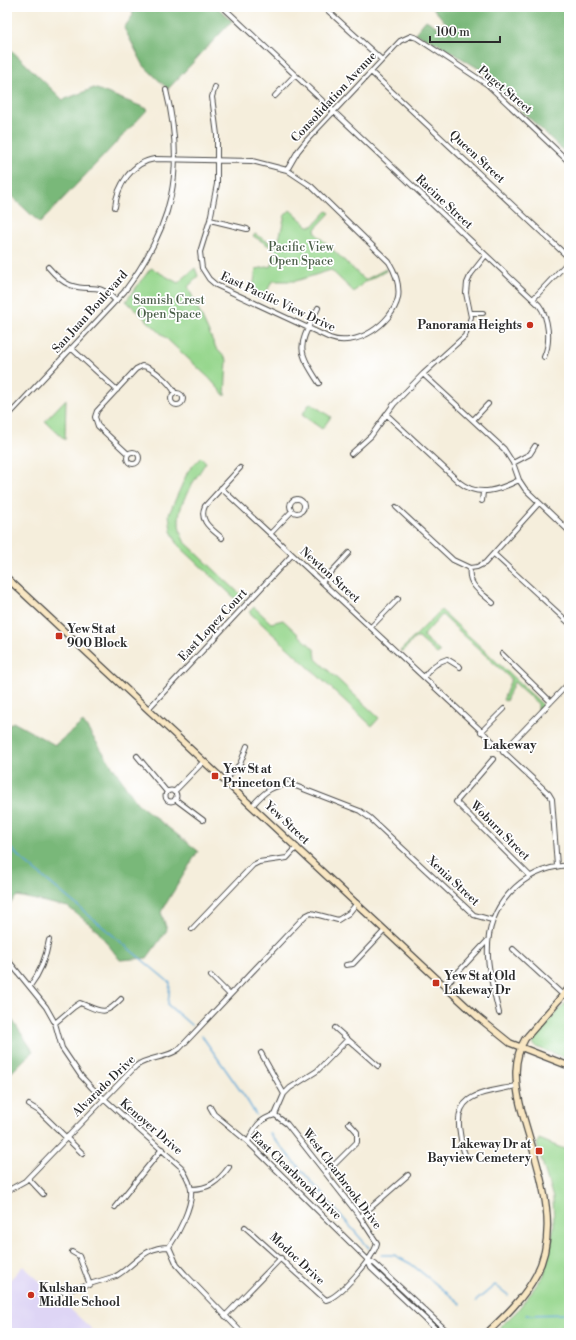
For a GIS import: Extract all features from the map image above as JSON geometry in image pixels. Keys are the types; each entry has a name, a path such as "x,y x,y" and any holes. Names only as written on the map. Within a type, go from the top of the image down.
{"street":[{"name":"Racine Street","path":"223,7 533,300 542,310 547,320 547,350 544,357"},
{"path":"324,7 382,60"},
{"name":"Puget Street","path":"400,41 411,36 417,38 488,85 569,162"},
{"name":"Consolidation Avenue","path":"288,170 301,147 400,41"},
{"name":"Queen Street","path":"371,72 569,258"},
{"path":"275,96 295,75"},
{"name":"East Pacific View Drive","path":"115,207 116,196 120,187 140,164 155,159 218,161 264,163 288,170 311,186 389,262 396,279 398,297 392,312 384,321 365,336 351,341 334,340 220,287 209,279 202,268 200,252 210,220 217,184 218,161 217,135 212,97 215,88"},
{"name":"San Juan Boulevard","path":"7,417 116,301 139,272 159,237 171,199 176,160 174,130 166,90"},
{"path":"210,220 247,229"},
{"path":"565,254 569,250"},
{"path":"351,454 371,436 386,414 423,374 462,340 467,332 471,313 466,293 467,283 470,274 486,255"},
{"path":"533,300 569,261"},
{"path":"48,267 68,285 100,288 107,291 116,301"},
{"path":"318,308 303,342 302,353 304,360 319,383"},
{"path":"471,313 483,313"},
{"path":"71,348 117,390"},
{"path":"128,454 98,426 95,420 97,410 136,369 142,366 150,368 173,388 175,393"},
{"path":"423,374 498,443 513,463 519,480 539,503 569,531"},
{"path":"473,420 488,404"},
{"path":"386,414 461,484 475,491 482,492 500,489 519,480"},
{"path":"513,463 530,454 535,446"},
{"path":"222,538 202,518 202,512 205,506 240,468"},
{"name":"Newton Street","path":"221,488 371,627 552,799 557,866"},
{"path":"482,492 482,501"},
{"path":"396,507 455,562 470,568 480,566 494,554 539,503"},
{"path":"270,534 292,511"},
{"path":"322,582 349,553"},
{"path":"494,554 569,623"},
{"name":"East Lopez Court","path":"148,709 292,555"},
{"path":"470,568 469,577 472,584 493,603"},
{"name":"Yew Street","path":"7,578 386,929 479,1018 510,1043 519,1048"},
{"path":"371,627 398,599"},
{"path":"502,654 551,702"},
{"path":"424,677 428,671 440,661 447,659 460,667"},
{"path":"503,752 569,683"},
{"path":"481,732 504,709"},
{"path":"225,780 240,764 247,746"},
{"path":"138,756 167,792 166,799 170,801 175,800 203,820"},
{"name":"Woburn Street","path":"494,759 456,802 530,876"},
{"path":"167,792 174,792 204,761"},
{"name":"Xenia Street","path":"252,806 272,787 282,784 293,785 360,812 370,818 474,915 492,920"},
{"path":"174,792 176,795 175,800"},
{"path":"192,929 253,865 259,862 288,858 297,847"},
{"path":"499,1014 488,957 488,940 492,920 502,900 521,881 557,866 569,865"},
{"name":"Alvarado Drive","path":"7,1191 19,1186 28,1178 66,1136 140,1063 150,1058 170,1055 179,1049 305,916 311,913 338,920 349,913 357,903"},
{"path":"346,965 353,964 386,929"},
{"path":"30,986 40,972 45,960 49,940"},
{"path":"446,985 488,940"},
{"path":"513,949 563,995"},
{"name":"Kenoyer Drive","path":"7,959 46,1007 55,1023 62,1048 81,1076 182,1167 191,1188"},
{"path":"211,976 230,995"},
{"path":"487,1333 510,1311 524,1294 536,1276 544,1253 547,1236 547,1202 516,1086 519,1048 569,988"},
{"path":"55,1023 80,1003 101,1012 112,1008 121,999"},
{"path":"335,1028 378,1066"},
{"path":"248,1142 255,1126 261,1120 275,1115 284,1094 290,1088 318,1072 347,1040"},
{"path":"519,1048 569,1066"},
{"path":"261,1053 284,1094"},
{"path":"465,1154 457,1121 462,1106 467,1100 475,1096 516,1086"},
{"path":"29,1105 40,1111 83,1154"},
{"name":"East Clearbrook Drive","path":"210,1107 214,1114 248,1142 368,1260"},
{"name":"West Clearbrook Drive","path":"275,1115 287,1124 360,1217 377,1243 376,1249 368,1260"},
{"path":"326,1173 357,1142 357,1132 350,1123"},
{"path":"115,1207 162,1149"},
{"path":"169,1247 175,1238 189,1205 191,1188 209,1186 221,1178 229,1167"},
{"path":"360,1217 408,1175"},
{"path":"28,1178 43,1194"},
{"name":"Modoc Drive","path":"245,1227 326,1300 332,1298 368,1260"},
{"path":"63,1292 90,1285 123,1272 144,1253 159,1247 169,1247"},
{"path":"169,1247 177,1265 242,1333"},
{"path":"72,1252 79,1256 90,1285"},
{"path":"225,1316 281,1258"},
{"path":"368,1260 371,1268 440,1333"},
{"path":"368,1260 380,1269 449,1333"}],"shaded area":[{"name":"Kulshan Middle School","path":"23,1266 96,1333 9,1333 7,1331 7,1283"}],"green space":[{"path":"131,7 217,7 232,21 168,89 144,66 124,28 133,15"},
{"path":"432,7 569,7 569,156 497,87 491,76 438,44 415,33 426,20 444,31 447,24"},
{"path":"7,46 63,100 94,88 148,109 40,223 7,192"},
{"name":"Pacific View Open Space","path":"290,210 308,226 313,226 327,211 330,213 315,229 316,234 365,280 386,269 386,271 363,283 354,292 331,270 296,281 272,281 263,300 252,295 256,269 272,266 276,250 253,236 255,234 277,247 285,215"},
{"name":"Samish Crest Open Space","path":"151,268 178,283 195,268 198,276 188,287 216,348 227,360 225,396 209,378 126,301"},
{"path":"66,399 65,440 45,421"},
{"path":"310,403 331,417 322,429 302,415"},
{"path":"201,457 206,462 188,490 180,510 180,530 184,541 244,598 240,603 178,545 171,531 169,514 188,471"},
{"path":"254,607 271,623 283,620 315,650 316,659 379,718 372,726 249,612"},
{"path":"441,610 543,705 538,710 538,704 514,682 506,701 503,700 511,679 442,615 423,636 440,652 437,654 419,638 415,638 402,652 400,651"},
{"path":"13,722 55,745 83,722 137,803 198,851 161,912 167,930 147,958 120,960 96,929 68,907 17,896 7,907 7,727"},
{"path":"569,999 569,1059 536,1047 533,1043 536,1035"},
{"path":"7,1012 33,1051 7,1077"},
{"path":"539,1139 569,1151 569,1333 494,1333 517,1311 544,1275 554,1226 553,1198 537,1145"}],"waterway":[{"path":"7,844 20,858 170,983 168,1005 191,1025"},
{"path":"202,1036 256,1115"},
{"path":"269,1133 369,1248"},
{"path":"381,1255 394,1255 411,1264 461,1304"},
{"path":"476,1301 495,1285 508,1295"},
{"path":"526,1315 569,1314"}],"place":[{"name":"Panorama Heights","path":"530,325"},
{"name":"Yew St at 900 Block","path":"59,636"},
{"name":"Yew St at Princeton Ct","path":"215,776"},
{"name":"Yew St at Old Lakeway Dr","path":"436,983"},
{"name":"Lakeway Dr at Bayview Cemetery","path":"539,1151"},
{"name":"Kulshan Middle School","path":"31,1295"}],"district":[{"name":"Lakeway","path":"510,745"}]}
